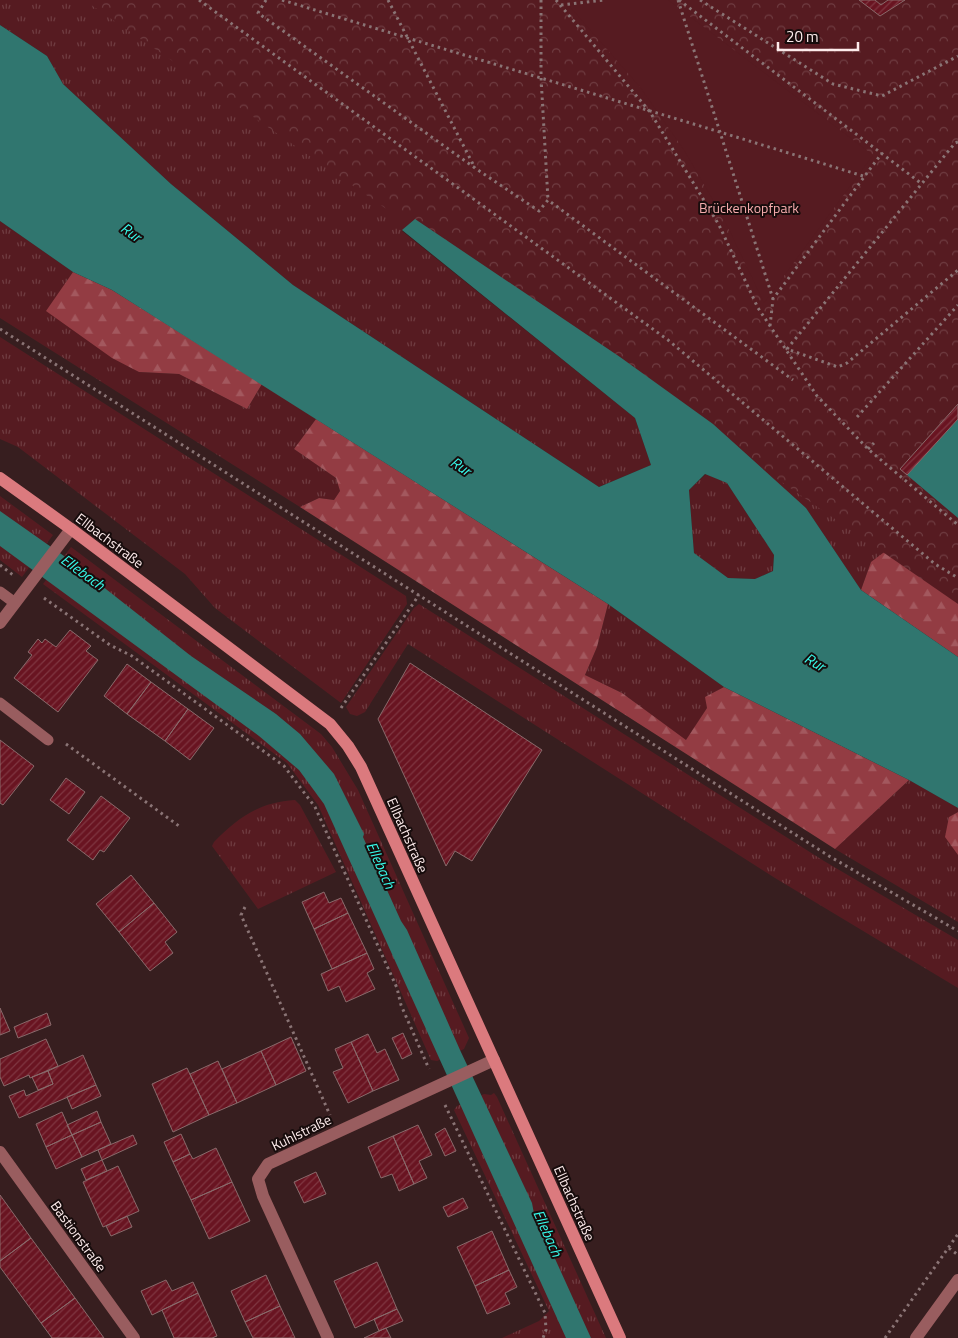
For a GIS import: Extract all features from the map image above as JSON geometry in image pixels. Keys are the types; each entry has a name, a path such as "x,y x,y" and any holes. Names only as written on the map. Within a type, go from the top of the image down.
{"main road":[{"name":"Ellbachstraße","path":"0,478 71,529 330,724 348,746 361,767 620,1338"}],"street":[{"path":"0,622 71,529"},
{"name":"Kuhlstraße","path":"328,1338 263,1196 258,1179 268,1164 494,1060"},
{"name":"Bastionstraße","path":"0,1152 134,1338"},
{"path":"916,1338 958,1280"}],"lane":[{"path":"0,592 15,603"},
{"path":"0,703 48,740"}],"path":[{"path":"200,0 668,340 935,564 958,578"},
{"path":"266,0 258,14 475,168 539,211 548,200 541,77 540,0"},
{"path":"282,0 863,176"},
{"path":"388,0 475,168"},
{"path":"556,0 650,112 719,225 758,308 817,396 868,449 958,526"},
{"path":"561,5 604,0"},
{"path":"678,0 718,131 773,299 770,326"},
{"path":"678,0 922,184"},
{"path":"700,0 833,84 882,96 958,56"},
{"path":"787,349 955,143 958,142"},
{"path":"773,299 882,153"},
{"path":"548,200 792,380"},
{"path":"787,349 838,366 847,363 958,270"},
{"path":"857,417 958,304"},
{"path":"0,330 829,856 958,931"},
{"path":"868,449 874,443"},
{"path":"30,582 110,645 132,656 284,766 315,807 397,988 401,1005 545,1313 546,1330 542,1338"},
{"path":"330,724 419,595"},
{"path":"48,740 61,740 179,826"},
{"path":"245,907 241,915 337,1131"},
{"path":"885,1338 958,1234"},
{"path":"948,1248 958,1255"}],"green space":[{"path":"0,0 229,0 958,562 871,562 861,590 806,508 414,219 402,231 635,418 651,465 599,487 293,285 171,184 63,84 47,56 0,25"},
{"name":"Brückenkopfpark","path":"84,0 958,0 958,604"},
{"path":"564,0 668,0 873,155 764,303 724,219 684,150 640,87"},
{"path":"0,221 73,272 47,311 139,372 179,374 247,409 262,384 316,419 294,449 336,478 340,491 334,500 319,498 300,507 0,318"},
{"path":"73,272 112,290 262,384 247,409 179,374 139,372 112,358 46,311"},
{"path":"0,337 406,596 407,604 341,703 215,608 185,574 18,447 0,439"},
{"path":"316,419 608,604 597,647 585,675 622,693 686,740 707,708 705,697 724,687 909,780 835,849 300,507 319,498 334,500 340,491 336,478 294,449"},
{"path":"706,474 727,483 774,555 773,571 755,579 728,578 694,553 689,490"},
{"path":"0,496 53,535 22,577 0,560"},
{"path":"71,547 321,734 332,747 358,790 469,1038 464,1049 437,1061 431,1060 318,805 287,763 43,584"},
{"path":"887,550 958,591 958,657 861,590 871,562"},
{"path":"419,604 824,861 958,940 958,988 775,878 408,644 365,712 357,716 350,714 346,707 414,608"},
{"path":"608,604 724,687 706,697 707,708 686,741 622,693 585,675 597,647"},
{"path":"909,780 958,808 958,812 949,817 958,855 958,922 835,849"},
{"path":"295,800 300,805 336,872 258,909 212,846 232,826 250,813 271,804"},
{"path":"958,812 958,855 945,837 949,817"},
{"path":"494,1093 606,1338 502,1338 539,1321 549,1311 454,1110 457,1106 484,1094 491,1095"}],"water":[{"name":"Rur","path":"0,25 47,56 63,84 171,184 293,285 599,487 651,465 635,418 402,230 415,219 620,357 713,424 806,508 861,590 958,657 958,808 909,780 724,687 608,604 112,290 73,272 0,221","holes":["705,474 727,483 774,555 773,571 755,579 728,578 694,553 689,490"]},
{"path":"958,419 958,518 907,475"},
{"name":"Ellebach","path":"0,511 64,556 191,656 276,714 300,734 334,774 364,834 363,837 401,921 407,930 460,1050 532,1203 535,1219 542,1230 591,1338 566,1338 324,804 299,770 259,736 0,546"}],"building":[{"path":"859,0 875,0 881,5 888,0 905,0 880,16"},
{"path":"958,404 958,419 907,475 900,469"},
{"path":"70,630 91,646 86,651 98,660 58,712 14,678 32,655 28,652 38,639 42,643 45,639 56,647"},
{"path":"410,663 542,750 472,861 455,851 446,866 378,719"},
{"path":"127,664 151,682 127,714 104,696"},
{"path":"151,682 188,709 165,741 127,714"},
{"path":"188,709 214,728 190,760 165,741"},
{"path":"0,740 34,766 3,805 0,803"},
{"path":"66,778 85,792 69,814 50,800"},
{"path":"101,796 130,818 104,852 100,850 93,860 67,840"},
{"path":"131,875 154,903 119,932 96,904"},
{"path":"324,892 329,903 341,898 348,913 314,929 302,902"},
{"path":"154,903 177,932 165,942 173,953 150,971 119,932"},
{"path":"348,913 367,953 332,969 314,929"},
{"path":"367,953 374,969 367,973 375,989 346,1002 339,986 328,991 321,974"},
{"path":"0,1008 10,1031 0,1035"},
{"path":"47,1013 51,1025 18,1038 14,1027"},
{"path":"403,1033 412,1054 402,1059 392,1038"},
{"path":"368,1034 377,1053 385,1049 399,1080 373,1091 351,1042"},
{"path":"291,1037 306,1071 276,1085 261,1051"},
{"path":"46,1039 58,1066 30,1078 29,1075 4,1086 0,1077 0,1059"},
{"path":"351,1042 373,1091 348,1103 333,1072 343,1068 335,1049"},
{"path":"261,1051 276,1085 237,1103 222,1069"},
{"path":"83,1055 96,1085 19,1118 9,1096 24,1090 26,1096 53,1084 48,1071"},
{"path":"218,1061 237,1103 209,1115 190,1074"},
{"path":"187,1068 209,1115 173,1132 152,1084"},
{"path":"48,1071 53,1084 38,1090 32,1077"},
{"path":"96,1085 101,1096 72,1109 67,1097"},
{"path":"97,1111 101,1122 72,1135 67,1125"},
{"path":"62,1112 72,1135 46,1147 36,1124"},
{"path":"101,1122 111,1144 82,1157 72,1135"},
{"path":"418,1125 432,1155 419,1161 427,1178 414,1184 393,1136"},
{"path":"445,1128 456,1151 445,1156 435,1134"},
{"path":"181,1134 190,1154 173,1162 164,1142"},
{"path":"72,1135 82,1157 56,1169 46,1147"},
{"path":"133,1135 137,1144 102,1160 98,1150"},
{"path":"393,1136 414,1184 399,1191 392,1174 381,1178 368,1147"},
{"path":"216,1148 232,1182 191,1200 173,1162 190,1154 193,1159"},
{"path":"102,1160 107,1171 86,1180 81,1169"},
{"path":"118,1166 139,1211 103,1227 83,1182"},
{"path":"316,1172 326,1194 304,1203 294,1182"},
{"path":"232,1182 250,1221 209,1239 191,1200"},
{"path":"0,1195 31,1238 0,1261"},
{"path":"463,1198 468,1208 448,1217 443,1207"},
{"path":"127,1216 132,1227 111,1236 106,1226"},
{"path":"492,1231 509,1270 475,1286 457,1247"},
{"path":"31,1238 75,1298 41,1323 0,1267 0,1261"},
{"path":"377,1262 397,1309 355,1328 334,1281"},
{"path":"509,1270 517,1287 505,1293 510,1304 487,1314 475,1286"},
{"path":"266,1275 280,1306 245,1322 231,1291"},
{"path":"166,1280 172,1291 193,1282 198,1293 152,1315 141,1291"},
{"path":"198,1293 217,1336 212,1338 174,1338 162,1310"},
{"path":"75,1298 104,1338 52,1338 41,1323"},
{"path":"280,1306 295,1338 253,1338 245,1322"},
{"path":"397,1309 403,1321 379,1331 374,1319"},
{"path":"386,1328 391,1338 364,1338 379,1331"}]}
